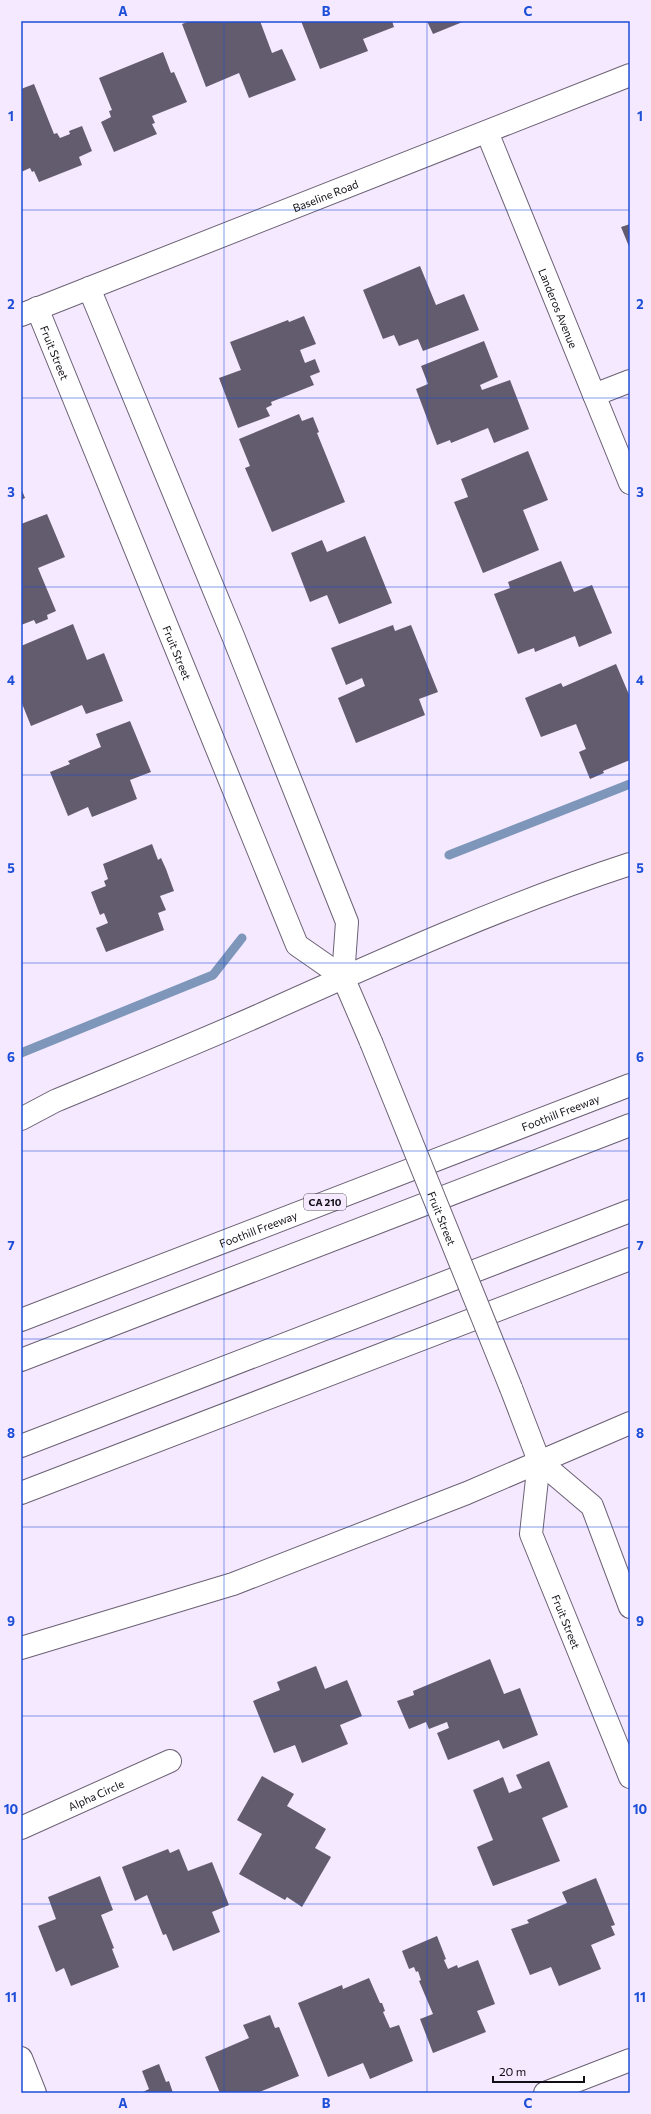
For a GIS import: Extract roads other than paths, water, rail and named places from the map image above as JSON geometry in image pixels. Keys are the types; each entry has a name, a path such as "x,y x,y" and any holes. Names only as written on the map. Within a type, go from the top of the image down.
{"main road":[{"name":"Baseline Road","path":"29,312 630,75"},
{"name":"Landeros Avenue","path":"488,132 630,483"},
{"name":"Fruit Street","path":"89,288 233,636 347,922 343,977 371,1042 539,1461 531,1534 630,1777"},
{"name":"Fruit Street","path":"29,312 297,945 343,977"},
{"path":"594,396 630,381"},
{"path":"21,1119 55,1101 269,1011 343,977 562,886 630,864"},
{"name":"Foothill Freeway","path":"21,1320 630,1085"},
{"path":"21,1360 630,1126"},
{"path":"21,1446 630,1211"},
{"path":"21,1492 630,1259"},
{"path":"21,1648 233,1584 467,1494 539,1461 630,1423"},
{"name":"Fruit Street","path":"539,1461 592,1506 630,1607"},
{"name":"Alpha Circle","path":"21,1828 170,1761"},
{"path":"21,2058 35,2093"},
{"path":"545,2093 630,2060"}],"waterway":[{"path":"449,855 630,784"},
{"path":"21,1053 213,975 242,938"}]}
